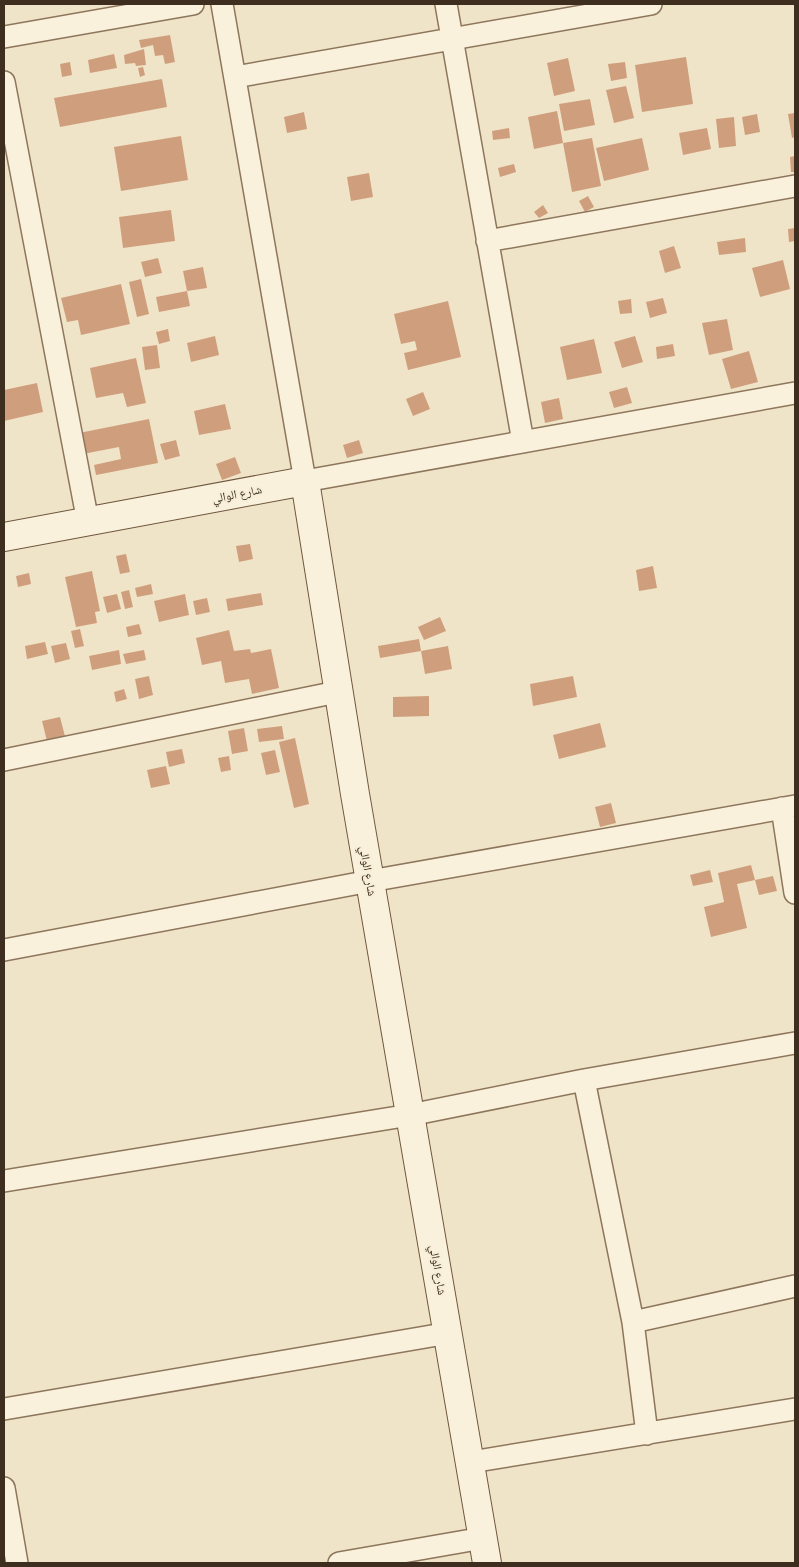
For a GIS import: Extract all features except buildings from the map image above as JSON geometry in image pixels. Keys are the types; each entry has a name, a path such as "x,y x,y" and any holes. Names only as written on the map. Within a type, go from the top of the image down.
{"main road":[{"name":"شارع الوالي","path":"4,537 305,481 337,692 485,1550"}],"street":[{"path":"4,37 193,4"},
{"path":"222,4 305,481 795,393"},
{"path":"446,4 523,442"},
{"path":"235,76 652,4"},
{"path":"4,82 88,522"},
{"path":"487,241 795,186"},
{"path":"4,760 337,692"},
{"path":"4,950 370,881 788,807 795,893"},
{"path":"4,1181 410,1115 584,1080 795,1043"},
{"path":"584,1080 632,1322 647,1434"},
{"path":"632,1322 795,1286"},
{"path":"4,1409 449,1333"},
{"path":"471,1462 795,1409"},
{"path":"4,1488 18,1563"},
{"path":"339,1563 485,1550"}]}
